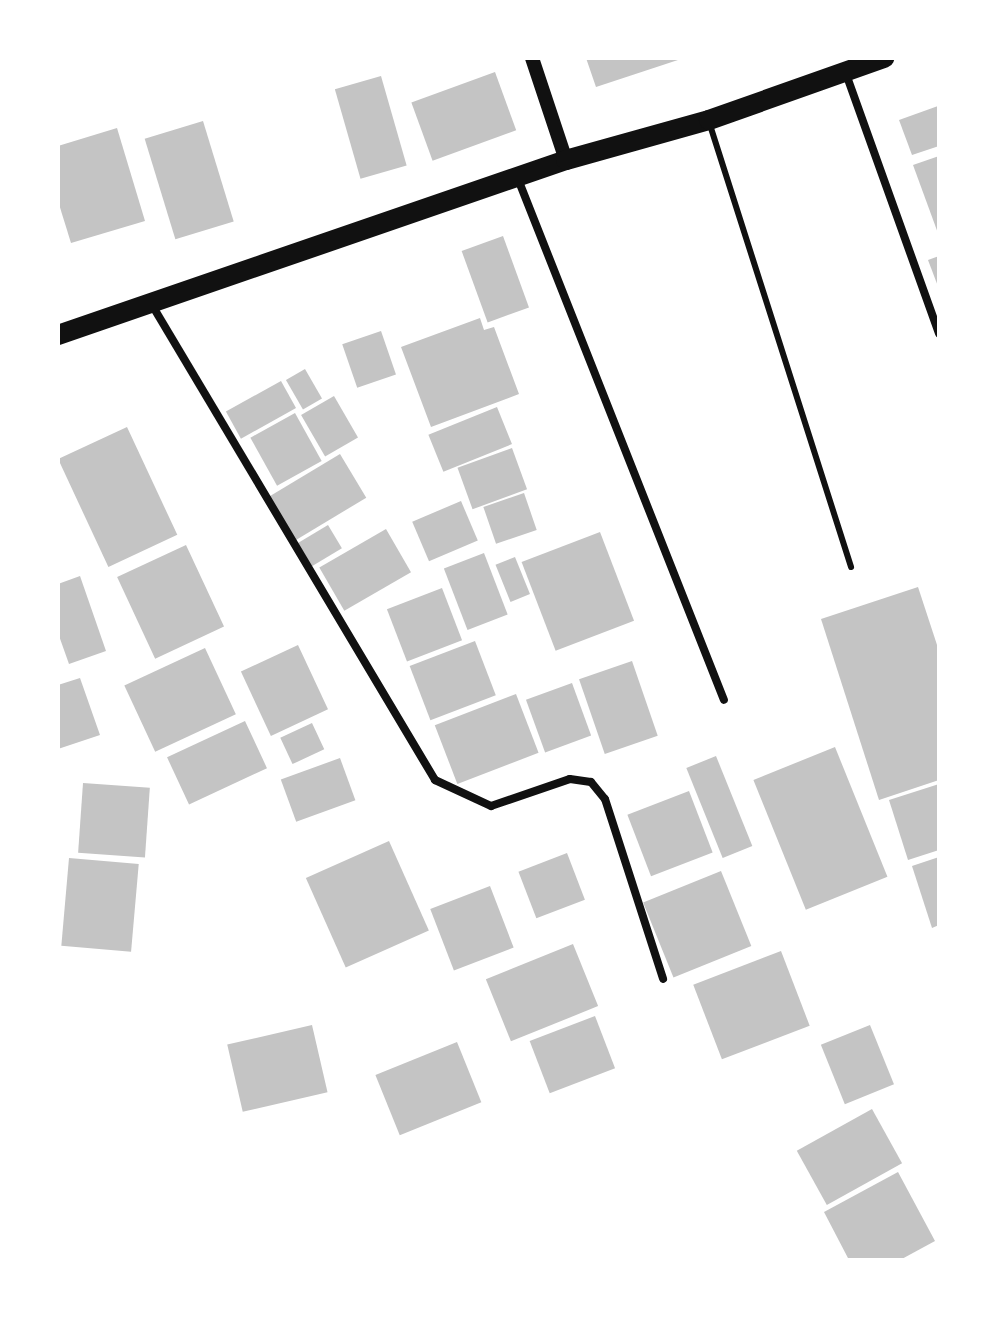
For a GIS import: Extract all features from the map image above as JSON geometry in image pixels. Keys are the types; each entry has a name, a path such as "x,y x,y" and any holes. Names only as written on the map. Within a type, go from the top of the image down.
{"main road":[{"path":"58,335 566,160 709,120 843,64 884,58"}],"street":[{"path":"532,58 566,160"},
{"path":"843,64 939,334"},
{"path":"518,179 724,700"},
{"path":"150,302 435,780 491,806 570,779 591,782 605,799 663,979"}],"lane":[{"path":"709,120 851,567"}],"building":[{"path":"586,58 681,58 681,59 596,87"},
{"path":"495,72 516,130 433,161 411,102"},
{"path":"381,76 407,165 360,179 335,89"},
{"path":"938,106 939,146 912,155 899,120"},
{"path":"203,121 234,221 175,239 145,139"},
{"path":"117,128 145,221 71,243 58,201 58,146"},
{"path":"939,156 939,236 913,165"},
{"path":"503,236 529,307 488,322 462,251"},
{"path":"939,256 939,289 928,260"},
{"path":"480,318 484,330 494,327 519,394 431,427 401,347"},
{"path":"381,331 396,374 357,388 342,344"},
{"path":"305,369 322,398 303,409 286,380"},
{"path":"281,381 296,408 241,439 226,412"},
{"path":"334,396 358,438 325,457 301,415"},
{"path":"497,407 512,444 443,472 428,435"},
{"path":"295,413 322,461 277,486 250,438"},
{"path":"127,427 177,535 108,567 58,459"},
{"path":"512,448 527,489 473,509 457,468"},
{"path":"340,454 366,498 296,540 270,496"},
{"path":"524,493 537,530 496,544 483,507"},
{"path":"461,501 478,541 429,561 412,522"},
{"path":"328,525 342,548 312,566 298,543"},
{"path":"386,529 411,572 344,611 319,568"},
{"path":"600,532 634,621 556,651 522,562"},
{"path":"186,545 224,627 155,659 117,577"},
{"path":"484,553 508,615 468,630 444,568"},
{"path":"515,557 530,594 511,602 496,565"},
{"path":"80,576 106,651 69,664 58,633 58,584"},
{"path":"918,587 939,651 939,780 879,800 821,619"},
{"path":"442,588 462,640 407,661 387,609"},
{"path":"475,641 496,695 430,720 410,666"},
{"path":"298,645 328,709 271,736 241,672"},
{"path":"205,648 236,714 155,752 124,686"},
{"path":"632,661 658,736 605,754 579,679"},
{"path":"80,678 100,735 58,749 58,685"},
{"path":"572,683 591,736 545,752 526,700"},
{"path":"516,694 539,753 457,784 435,725"},
{"path":"245,721 267,768 189,804 167,757"},
{"path":"312,723 324,749 293,764 280,738"},
{"path":"835,747 887,877 806,910 753,780"},
{"path":"716,756 752,846 723,858 686,768"},
{"path":"340,758 355,800 296,822 281,780"},
{"path":"83,783 150,788 145,858 78,853"},
{"path":"939,784 939,850 908,860 889,800"},
{"path":"689,791 713,853 651,876 627,815"},
{"path":"389,841 429,931 346,968 306,878"},
{"path":"567,853 585,900 536,918 518,872"},
{"path":"939,857 939,925 932,928 912,866"},
{"path":"69,858 139,864 131,952 61,946"},
{"path":"721,871 751,946 673,978 643,902"},
{"path":"490,886 514,948 454,971 430,909"},
{"path":"573,944 598,1006 511,1041 486,979"},
{"path":"781,951 810,1026 722,1059 693,985"},
{"path":"595,1016 615,1068 550,1093 530,1041"},
{"path":"312,1025 328,1092 243,1112 227,1045"},
{"path":"870,1025 894,1084 845,1104 821,1045"},
{"path":"457,1042 481,1102 400,1135 375,1075"},
{"path":"872,1109 902,1163 827,1205 797,1151"},
{"path":"898,1172 935,1241 900,1260 849,1260 824,1212"}]}
